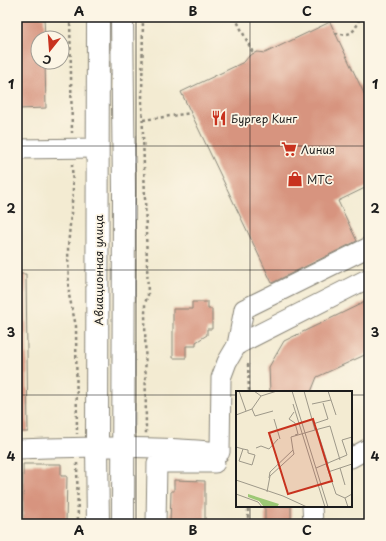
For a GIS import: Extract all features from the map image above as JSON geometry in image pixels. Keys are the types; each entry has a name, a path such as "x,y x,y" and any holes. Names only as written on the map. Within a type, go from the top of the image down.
{"main road":[{"name":"Авиационная улица","path":"98,17 98,148 87,447 98,524"},
{"path":"122,17 124,184 123,524"}],"street":[{"path":"17,149 98,148"},
{"path":"17,448 182,448 220,452 221,378 227,362 237,345 244,309 369,247"},
{"path":"237,345 369,278"},
{"path":"352,457 369,448"},
{"path":"156,524 157,463 215,463"},
{"path":"312,507 313,524"}],"path":[{"path":"70,17 73,191 68,247 69,295 76,326 87,447 78,524"},
{"path":"143,17 143,120 148,295 145,303 146,448"},
{"path":"235,17 254,53"},
{"path":"335,33 346,35 355,31 359,21 354,17"},
{"path":"143,120 191,113"},
{"path":"248,364 249,391"},
{"path":"248,507 248,524"}],"building":[{"path":"17,17 44,17 45,30 30,30 30,70 45,70 46,108 18,109"},
{"name":"Линия","path":"330,22 369,104 369,186 338,201 357,241 272,283 181,92 244,62 250,55 257,52 265,53"},
{"path":"17,274 26,274 28,432 17,432"},
{"path":"369,300 369,353 317,377 311,391 270,391 269,367 284,341"},
{"path":"192,302 208,302 208,309 212,309 212,329 207,329 207,335 196,342 196,346 186,346 186,358 173,358 173,309 192,309"},
{"path":"23,464 61,464 61,476 67,476 66,524 23,524"},
{"path":"174,480 205,481 205,524 170,524 171,491 174,491"},
{"path":"265,507 291,507 291,524 265,524"}],"place":[{"name":"Бургер Кинг","path":"219,118"},
{"name":"Линия","path":"289,149"},
{"name":"МТС","path":"295,179"}]}
